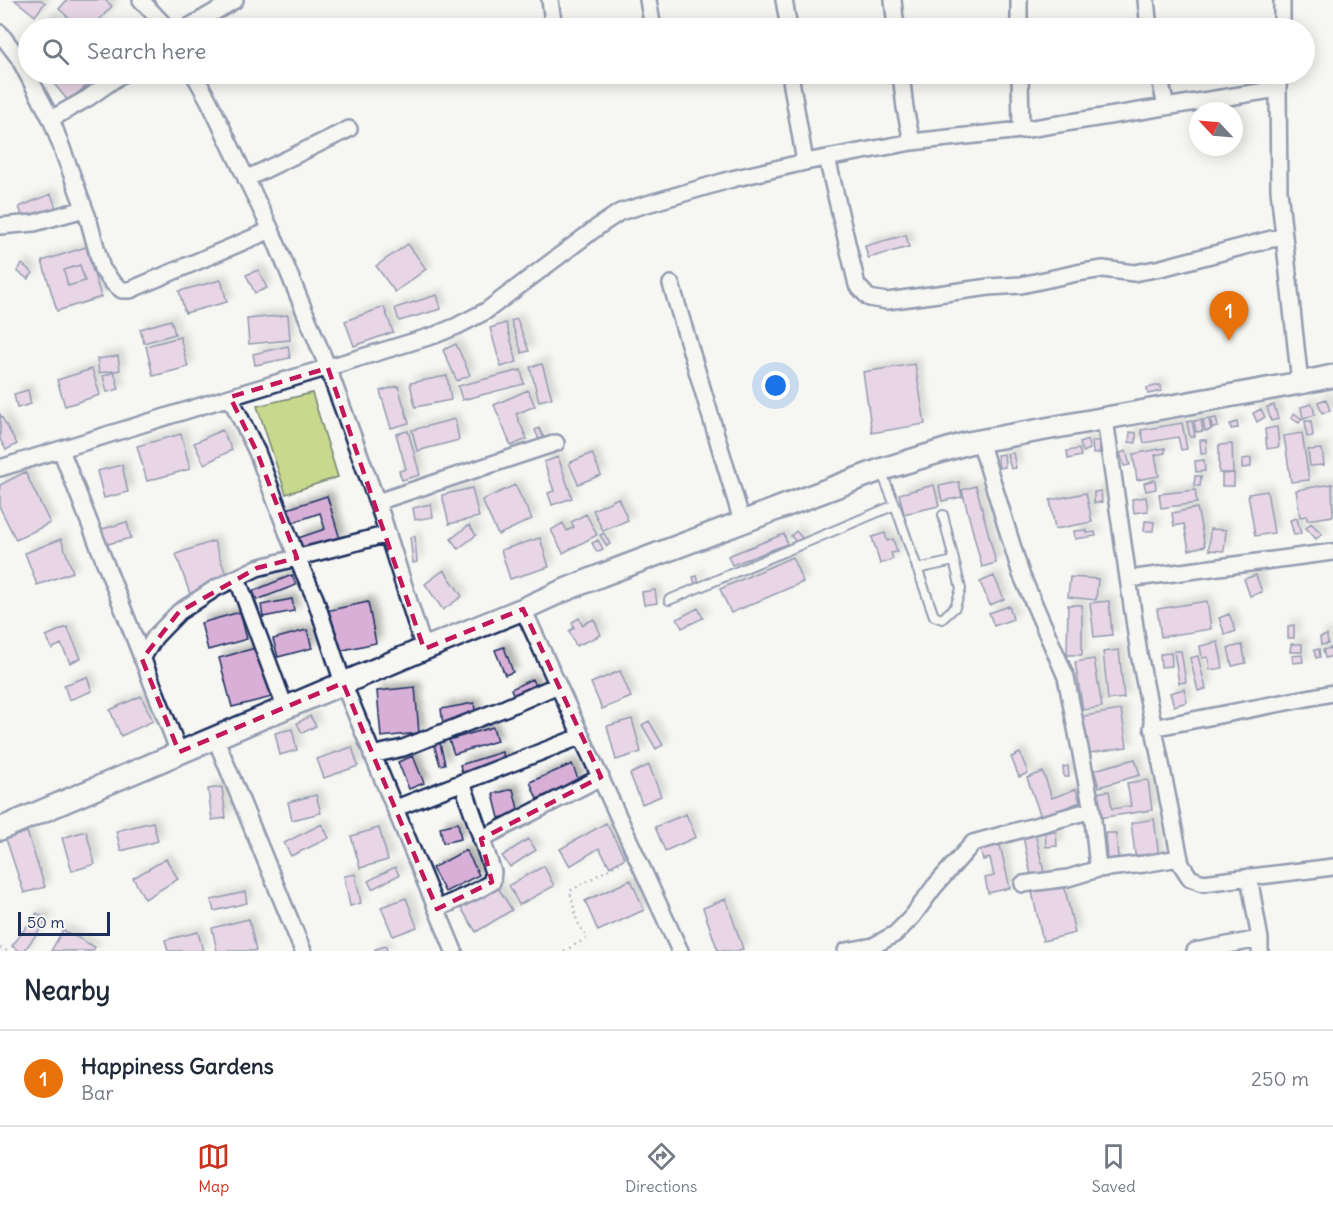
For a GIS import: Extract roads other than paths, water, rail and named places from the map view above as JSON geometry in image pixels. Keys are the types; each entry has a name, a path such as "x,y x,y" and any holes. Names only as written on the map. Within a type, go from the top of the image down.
{"street":[{"path":"141,0 157,18"},
{"path":"204,18 235,0"},
{"path":"550,0 553,18"},
{"path":"648,0 651,18"},
{"path":"784,0 787,18"},
{"path":"893,0 895,18"},
{"path":"1019,0 1019,18"},
{"path":"1146,0 1148,18"},
{"path":"1282,0 1282,18"},
{"path":"0,33 18,56"},
{"path":"33,84 51,119 84,209 102,268 113,283 122,290 130,291 271,230"},
{"path":"51,119 108,84"},
{"path":"200,84 271,230 328,368 388,534 424,649"},
{"path":"792,84 805,162"},
{"path":"902,84 912,142"},
{"path":"1020,84 1021,130"},
{"path":"1160,84 1166,107"},
{"path":"1278,84 1279,190 1300,383"},
{"path":"0,468 435,335 457,326 486,311 598,226 620,212 732,179 805,162 912,142 1021,130 1278,89"},
{"path":"246,179 349,129"},
{"path":"827,158 857,285 869,298 887,301 1021,285 1103,269 1134,273 1283,236"},
{"path":"0,226 34,223 84,209"},
{"path":"671,284 742,521"},
{"path":"0,829 602,574 880,470 968,443 1333,376"},
{"path":"230,397 257,452 297,558 315,598 343,683 454,951"},
{"path":"1105,419 1139,654 1181,864 1190,878 1203,883 1333,867"},
{"path":"980,441 1021,574 1066,677 1092,810 1098,869"},
{"path":"377,502 556,443"},
{"path":"61,450 179,752"},
{"path":"142,659 155,637 179,612 216,588 257,568 388,534"},
{"path":"1128,579 1333,552"},
{"path":"237,578 285,708"},
{"path":"523,609 680,951"},
{"path":"372,755 403,748 558,685"},
{"path":"1152,728 1333,693"},
{"path":"396,808 582,736"},
{"path":"215,737 303,951"},
{"path":"482,839 601,777"},
{"path":"437,909 492,882 493,872 462,783"},
{"path":"846,951 873,946 895,934 912,917 934,887 973,843 1092,810"},
{"path":"1023,884 1068,878 1098,869 1179,858"},
{"path":"1195,951 1260,945 1249,877"}],"lane":[{"path":"880,470 895,505 934,616 942,619 955,607 961,589 943,515"},
{"path":"669,600 895,505"},
{"path":"917,569 954,561"}],"place":[{"name":"Happiness Gardens","path":"1229,341"}]}
